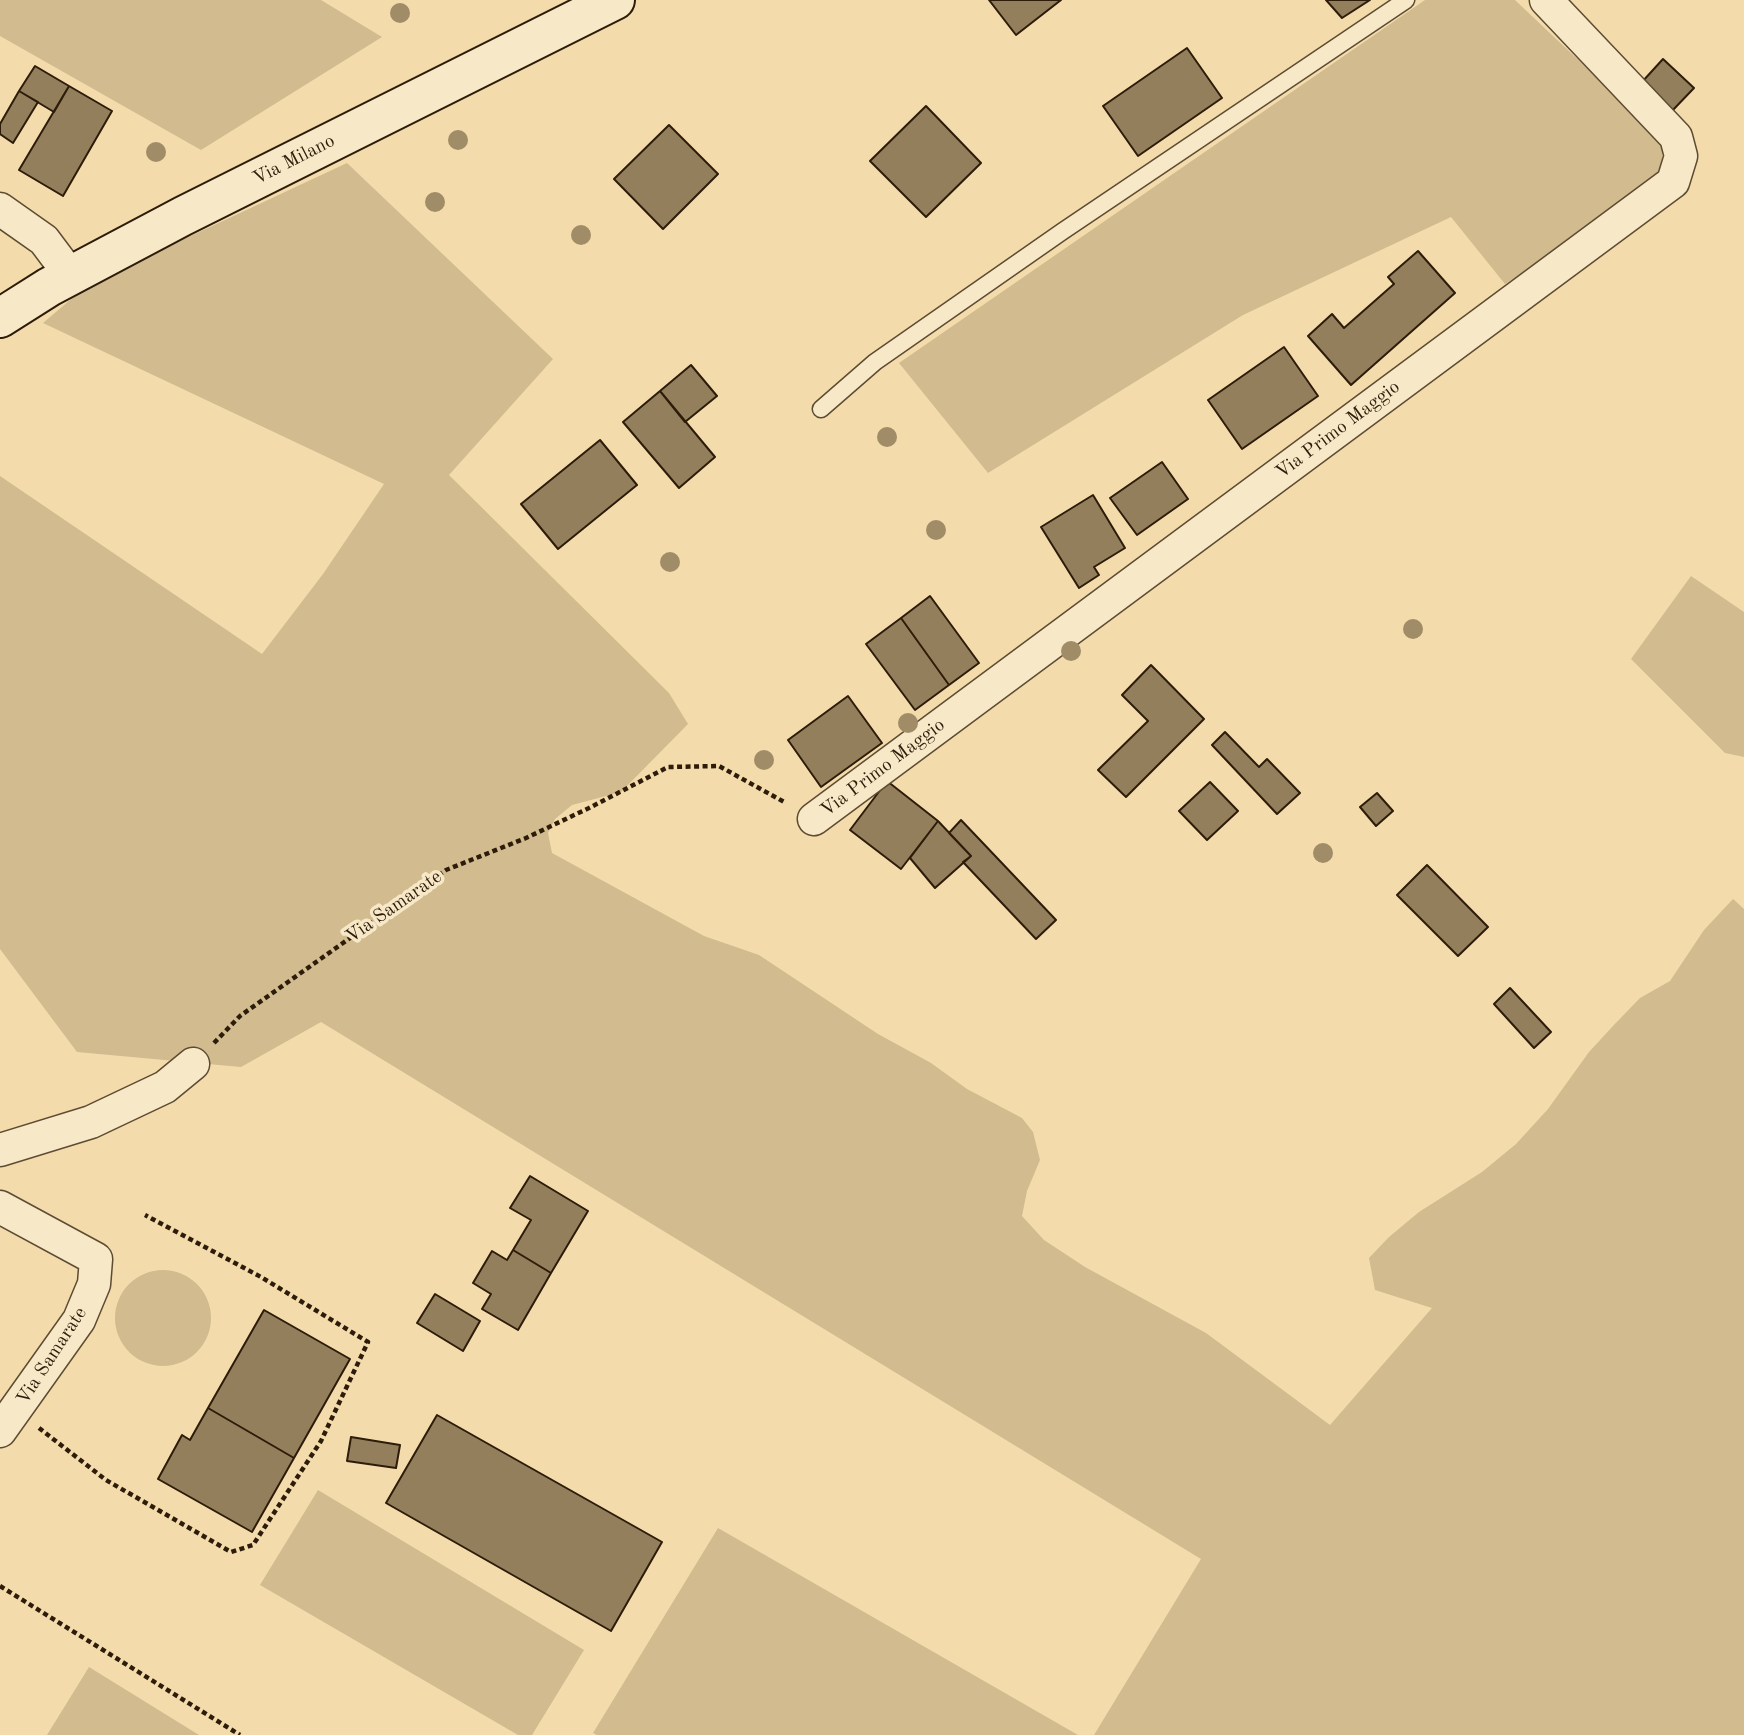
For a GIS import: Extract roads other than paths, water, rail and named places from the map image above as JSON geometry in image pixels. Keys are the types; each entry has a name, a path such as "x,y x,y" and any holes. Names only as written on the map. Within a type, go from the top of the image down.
{"street":[{"name":"Via Primo Maggio","path":"814,819 1673,182 1681,156 1676,137 1546,0"},
{"name":"Via Milano","path":"3,317 71,276 183,216 594,4"},
{"path":"0,209 44,240 71,276"},
{"path":"0,1150 91,1122 165,1087 193,1064"},
{"name":"Via Samarate","path":"0,1207 96,1259 94,1284 79,1320 8,1421"}],"lane":[{"path":"821,409 875,362 1063,231 1406,0"}]}
